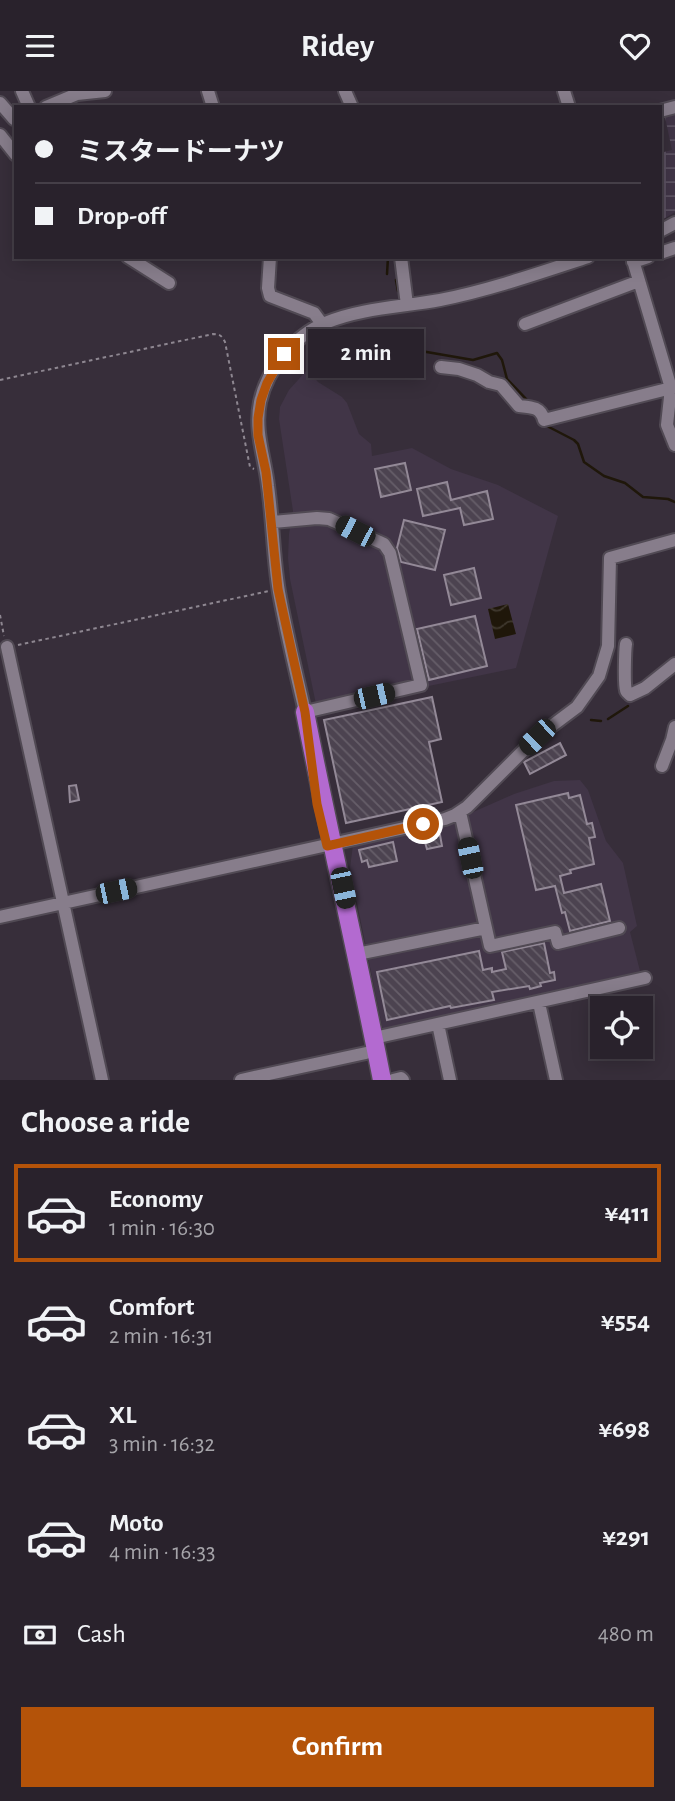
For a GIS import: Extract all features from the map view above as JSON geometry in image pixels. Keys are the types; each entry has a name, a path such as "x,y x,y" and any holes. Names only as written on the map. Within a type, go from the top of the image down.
{"highway":[{"path":"305,712 348,945 370,1046 382,1080"},
{"path":"330,845 357,954 370,1046 370,1080"}],"street":[{"path":"53,105 105,91"},
{"path":"0,103 14,118"},
{"path":"0,135 14,152"},
{"path":"131,259 169,283"},
{"path":"270,259 270,296 314,313 322,324"},
{"path":"401,259 407,305"},
{"path":"272,522 329,519 384,544 390,553 421,685 305,712 278,589 266,472 258,435 261,400 267,383 284,354 322,324 353,314 484,290 582,259"},
{"path":"632,260 673,387 667,425 675,445"},
{"path":"525,324 639,281"},
{"path":"441,367 459,369 501,386 519,406 535,408 542,413 544,421 673,387"},
{"path":"0,916 445,819 460,812 537,737 577,707 599,676 608,646 610,558 675,540"},
{"path":"626,644 625,689 630,695 645,688 675,664"},
{"path":"7,647 102,1080"},
{"path":"662,766 675,727"},
{"path":"460,812 490,946 555,932 558,943 619,928"},
{"path":"357,954 486,928"},
{"path":"241,1080 370,1046 438,1024 645,978"},
{"path":"539,1003 556,1080"},
{"path":"438,1024 450,1080"},
{"path":"393,1080 402,1080"}],"path":[{"path":"0,380 213,334 222,335 249,464 250,467 266,472"},
{"path":"0,615 7,647 278,589"}],"shaded area":[{"path":"675,109 675,212 662,220 662,152 672,150 664,112"},
{"path":"307,370 318,382 347,403 359,434 371,444 372,456 412,448 451,469 498,485 558,516 516,668 317,709 290,579 289,534 293,511 279,419 280,407 289,390"},
{"path":"580,780 588,790 606,841 623,863 637,926 630,932 640,971 383,1031 350,868 353,845 446,824 514,794 554,781"}],"water":[{"path":"508,604 516,634 495,639 488,609"}],"building":[{"path":"405,463 411,490 381,497 375,469"},
{"path":"447,482 451,500 487,491 493,519 464,525 460,508 423,516 417,489"},
{"path":"404,520 445,530 435,570 401,562 397,548"},
{"path":"474,568 481,598 451,605 444,575"},
{"path":"475,616 487,666 429,680 417,629"},
{"path":"432,697 441,739 429,742 442,802 346,823 324,720"},
{"path":"560,743 566,755 530,774 524,762"},
{"path":"76,785 79,800 70,802 69,786"},
{"path":"568,793 569,798 580,795 587,824 592,823 595,837 589,838 594,864 570,870 571,873 560,876 564,893 601,884 610,921 570,931 555,886 536,890 516,805"},
{"path":"440,835 442,846 427,849 424,839"},
{"path":"393,842 397,861 369,867 367,860 362,862 359,850"},
{"path":"544,943 550,973 554,972 555,980 540,983 541,986 530,989 529,986 492,992 494,1000 451,1008 450,1006 387,1020 377,972 479,951 483,970 492,968 492,972 506,969 502,952"}],"waterway":[{"path":"387,274 388,259"},
{"path":"396,280 398,291"},
{"path":"402,331 408,344 421,351 473,360 497,353 502,360 507,379 530,403"},
{"path":"545,425 574,440 584,462 604,476 625,483 643,497 675,502"},
{"path":"608,719 628,706"},
{"path":"591,720 601,721"}],"route":[{"path":"284,354 274,368 261,400 258,435 266,472 278,589 305,712 317,804 327,846 423,824"}]}
